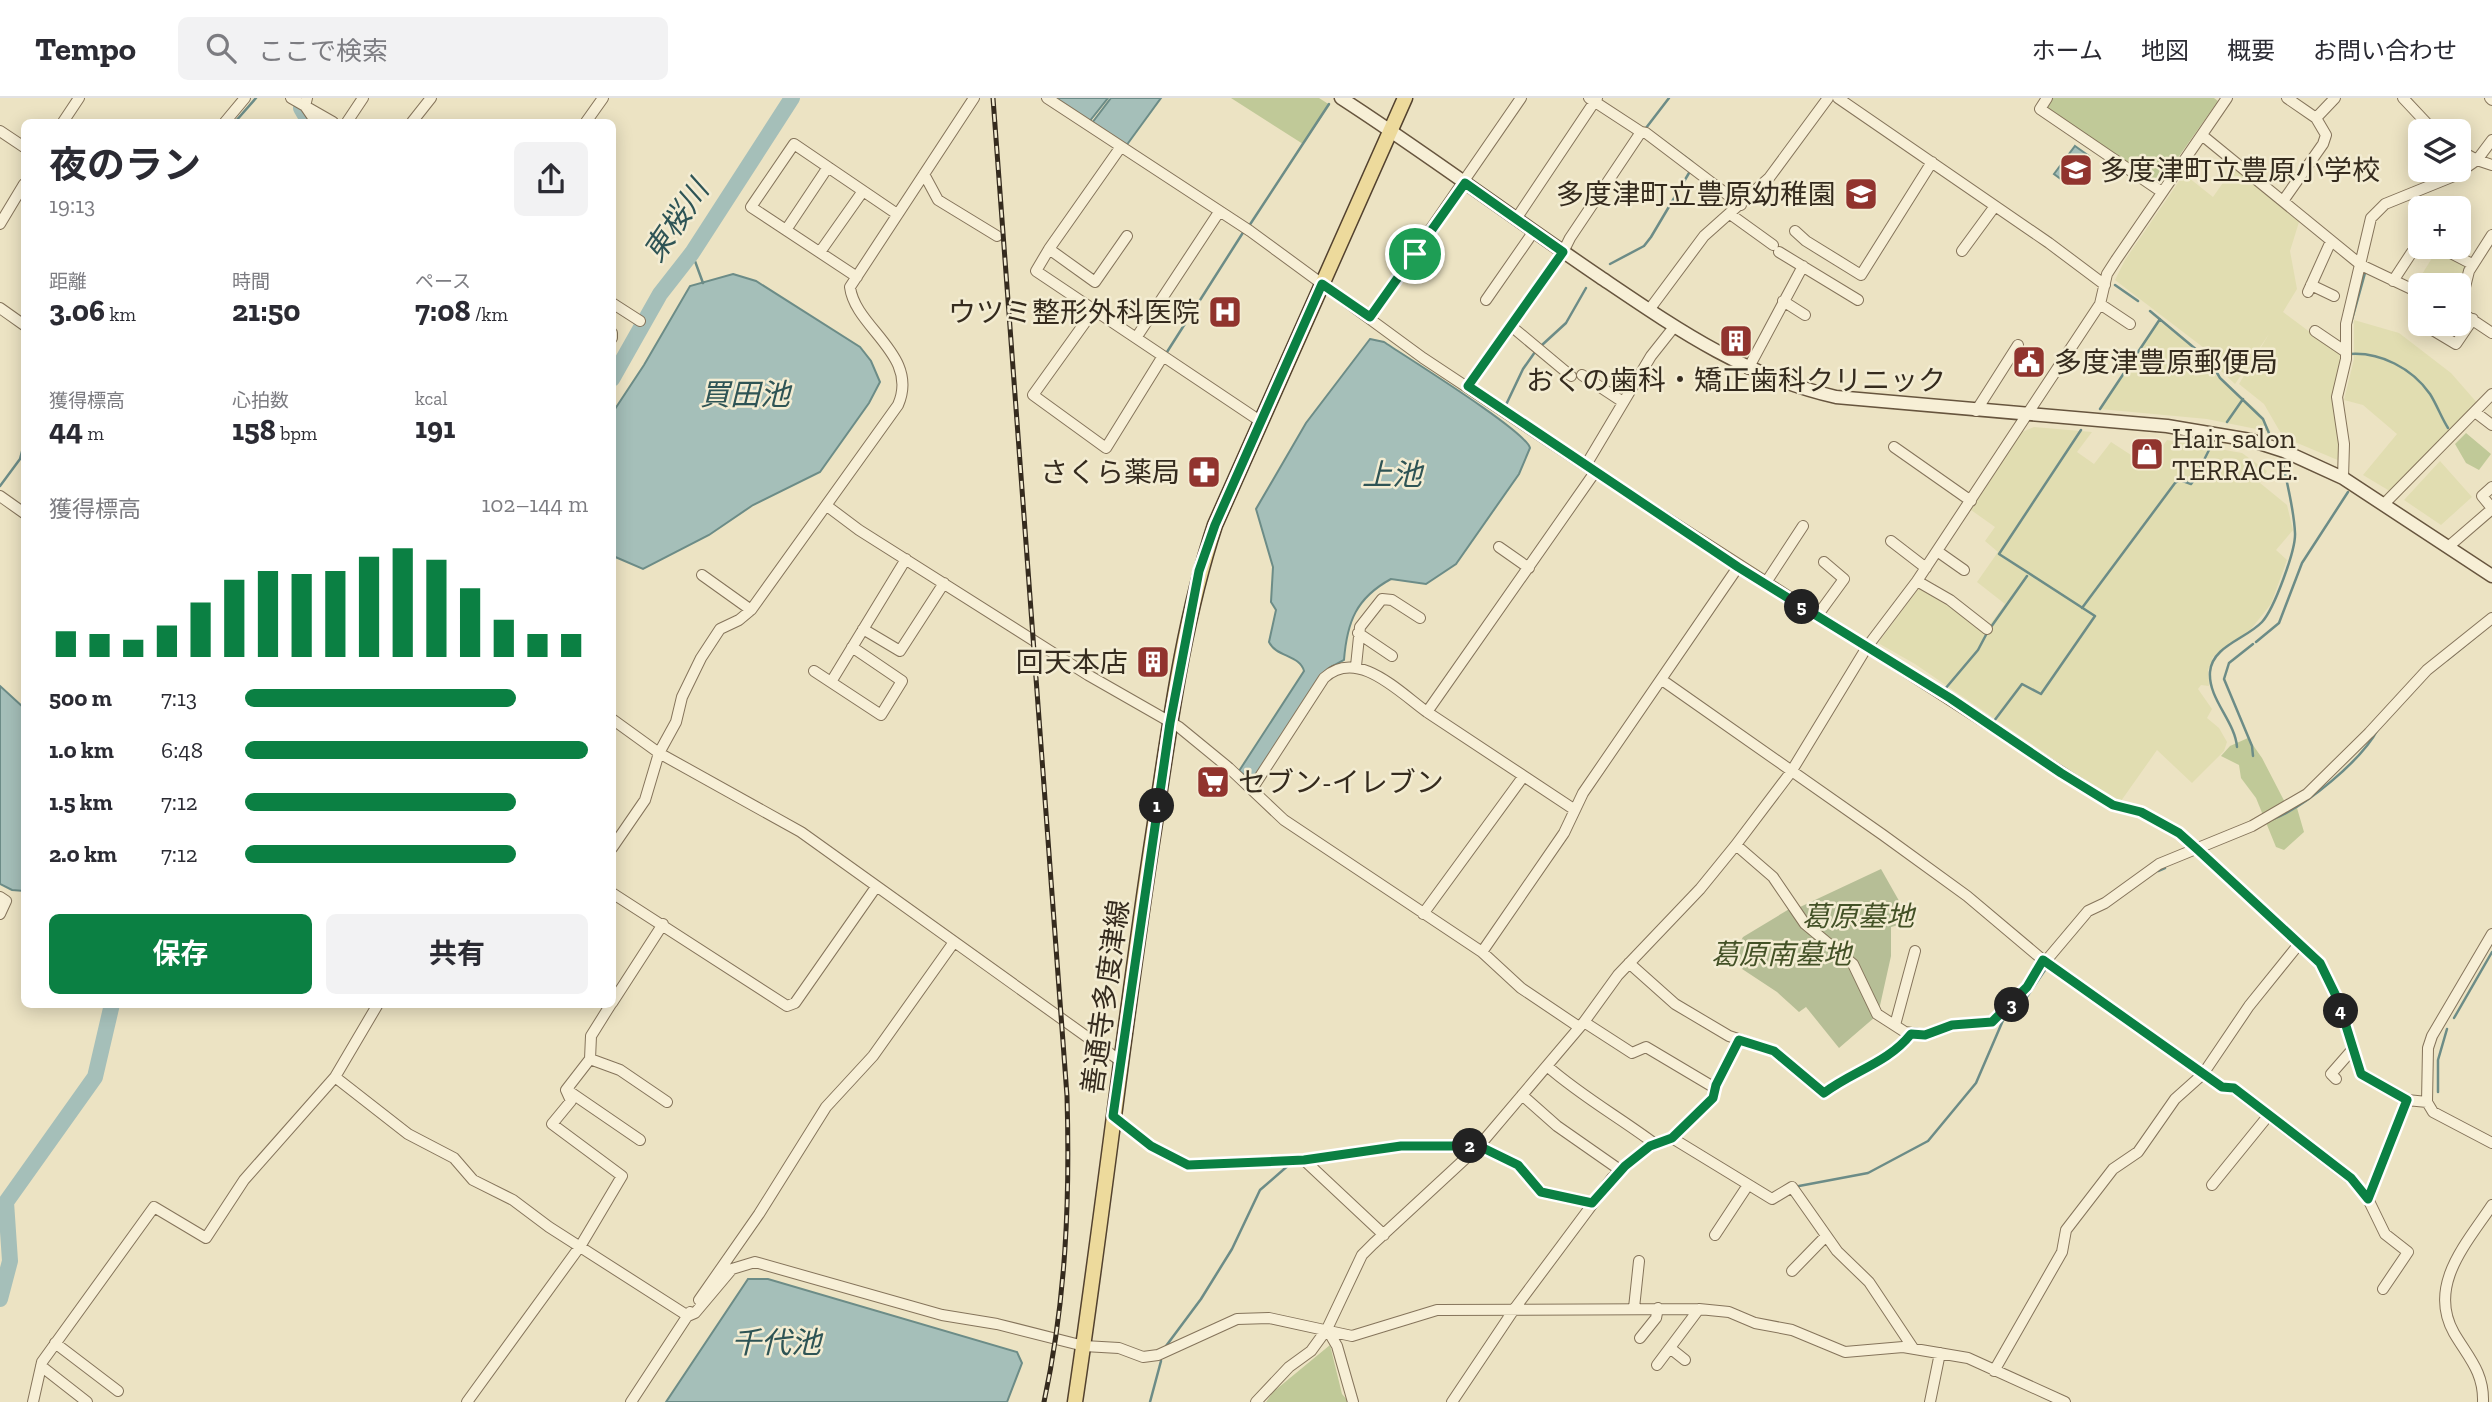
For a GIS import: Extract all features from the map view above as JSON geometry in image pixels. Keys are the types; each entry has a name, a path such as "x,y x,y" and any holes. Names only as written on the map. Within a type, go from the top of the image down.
{"main road":[{"path":"1341,98 1674,327 1748,369 1791,387 1836,397 2211,432 2284,451 2343,478 2492,576"},
{"name":"善通寺多度津線","path":"1075,1402 1170,723 1199,571 1215,525 1260,421 1405,98"}],"street":[{"path":"65,119 79,98"},
{"path":"228,119 245,98"},
{"path":"291,98 306,102 329,119"},
{"path":"349,119 363,98"},
{"path":"414,119 431,98"},
{"path":"588,119 603,98"},
{"path":"616,842 645,800 659,753 676,722 681,697 720,628 739,620 751,610 898,405 903,389 891,352 852,301 850,287 974,98"},
{"path":"1047,98 1219,212 1370,317 1423,358 1738,567 2103,799 2113,805 2141,812 2179,833 2320,963 2329,977 2361,1074 2407,1100 2427,1102"},
{"path":"1370,317 1465,183 1521,98"},
{"path":"1649,310 1704,236 1769,178 1828,98"},
{"path":"1838,98 2105,285"},
{"path":"2047,98 2040,109 2162,192"},
{"path":"1256,1402 1289,1367 1311,1351 1327,1329 1362,1255 1479,1146 1581,1025 1629,963 1700,889 1791,772 1867,647 1926,568 2100,304 2116,260 2227,98"},
{"path":"2283,201 2323,144 2326,135 2316,118 2287,98"},
{"path":"2316,118 2335,98"},
{"path":"2403,98 2423,119"},
{"path":"1516,219 1594,99 1641,132 1646,132 1741,205"},
{"path":"306,102 314,119"},
{"path":"0,131 21,145"},
{"path":"1468,386 1563,252 1641,132"},
{"path":"2203,136 2361,265 2408,288"},
{"path":"2343,478 2344,444 2337,397 2346,352 2345,332 2361,265 2365,235 2376,210 2454,176 2477,160 2492,140"},
{"path":"857,277 751,207 794,144 897,214"},
{"path":"1120,148 1036,271 1260,421"},
{"path":"2471,157 2492,166"},
{"path":"1795,231 1806,242 1860,275 1932,162"},
{"path":"786,230 828,167"},
{"path":"924,174 938,200 997,236"},
{"path":"0,224 21,189"},
{"path":"820,253 863,191"},
{"path":"1962,251 1995,206"},
{"path":"1136,338 1219,212"},
{"path":"1730,214 1776,249 1858,300"},
{"path":"1486,300 1534,232"},
{"path":"2470,273 2472,264 2492,235"},
{"path":"2331,241 2310,289 2332,299 2352,302"},
{"path":"1049,249 1095,282 1126,243"},
{"path":"2393,281 2408,258"},
{"path":"2462,259 2472,264"},
{"path":"1748,369 1802,266"},
{"path":"1783,301 1805,315"},
{"path":"2100,304 2130,324"},
{"path":"616,306 640,321"},
{"path":"0,308 21,323"},
{"path":"1094,310 1033,396 1106,448 1163,356"},
{"path":"2471,322 2473,319 2492,333"},
{"path":"1511,326 1577,375 1623,402"},
{"path":"1427,712 1528,569 1590,469 1623,402 1674,327"},
{"path":"2315,331 2346,352"},
{"path":"2443,336 2456,344 2461,336"},
{"path":"1976,411 2018,345"},
{"path":"2384,504 2492,394"},
{"path":"2475,412 2492,425"},
{"path":"1894,447 1971,501"},
{"path":"2448,547 2491,508 2482,496 2492,487"},
{"path":"0,496 21,511"},
{"path":"827,506 1088,675 1170,723 1252,789 1284,820 1482,952 1521,988 1632,1053 1646,1047 1715,1088"},
{"path":"1765,584 1803,526"},
{"path":"1891,541 1926,568"},
{"path":"1499,547 1528,569"},
{"path":"1937,551 1964,570"},
{"path":"831,682 905,559"},
{"path":"1817,616 1844,579 1824,562"},
{"path":"1482,952 1564,833 1575,810 1738,567"},
{"path":"702,575 718,592 751,610"},
{"path":"1917,581 1950,600 1987,629"},
{"path":"863,629 900,651 944,583"},
{"path":"1356,666 1358,633 1369,612 1387,597 1420,618"},
{"path":"1736,845 1773,877 1805,924 1853,964 1877,1014 1911,1034 1925,1035 1952,1025 1992,1022 2027,987 2044,961 2088,911 2159,864 2198,850 2307,794 2369,733 2427,670 2492,618"},
{"path":"1358,633 1392,656"},
{"path":"814,671 881,715 902,681 852,648"},
{"path":"1252,789 1324,678 1339,668 1356,666 1523,777 1546,788 1575,810"},
{"path":"1662,680 1968,897 2044,961 2222,1087 2234,1088 2351,1178 2368,1199 2385,1234 2408,1252 2383,1289"},
{"path":"616,722 659,753 801,832 1122,1062"},
{"path":"1423,914 1523,777"},
{"path":"616,895 787,1006 795,1003 876,887"},
{"path":"0,897 6,901 0,914"},
{"path":"616,998 663,924"},
{"path":"2492,934 2432,1036 2428,1048 2427,1102 2433,1112 2492,1143"},
{"path":"631,1402 759,1214 826,1107 873,1056 954,942"},
{"path":"1994,1371 2062,1252 2066,1230 2113,1169 2138,1152 2175,1099 2203,1074 2249,1006 2299,944"},
{"path":"1895,1025 1915,951"},
{"path":"1629,963 1675,1003 1739,1040 1774,1051 1824,1093 1846,1076 1893,1054 1911,1034"},
{"path":"33,1402 41,1366 55,1343 154,1207 206,1238 244,1180 335,1076 376,1008"},
{"path":"566,1090 590,1059 591,1036 609,1008"},
{"path":"1452,1402 1515,1308 1586,1215 1592,1203 1620,1170 1655,1144 1672,1138 1713,1098 1715,1088 1739,1040"},
{"path":"2336,1079 2331,1074 2352,1050"},
{"path":"590,1059 620,1070 667,1102"},
{"path":"1547,1066 1581,1095 1619,1117 1655,1144"},
{"path":"335,1076 408,1134 454,1158 473,1180 513,1200 549,1227 688,1316"},
{"path":"566,1090 640,1140"},
{"path":"467,1402 581,1245 622,1176 552,1124 571,1101 566,1090"},
{"path":"1522,1095 1557,1126 1620,1170"},
{"path":"2368,1199 2407,1100"},
{"path":"1113,1116 1151,1146 1188,1165 1304,1160 1401,1146 1479,1146 1518,1165 1541,1192 1592,1203"},
{"path":"2212,1185 2268,1116"},
{"path":"1672,1138 1772,1199 1792,1187 1849,1265 1869,1282 1913,1348"},
{"path":"1304,1160 1384,1235"},
{"path":"1715,1235 1728,1224 1748,1185"},
{"path":"2483,1402 2480,1375 2474,1360 2454,1332 2444,1296 2449,1271 2492,1205"},
{"path":"1792,1271 1826,1236"},
{"path":"1634,1308 1639,1261"},
{"path":"688,1316 695,1313 732,1269 755,1262 942,1315 997,1324 1084,1346 1119,1348 1143,1357 1158,1355 1237,1319 1269,1318 1352,1336 1437,1310 1699,1309 1729,1312 1755,1323 1792,1331 1845,1352 1913,1348 1968,1358 2065,1402"},
{"path":"1640,1338 1656,1318 1658,1308"},
{"path":"1657,1365 1699,1309"},
{"path":"1327,1329 1337,1346 1353,1402"},
{"path":"55,1343 117,1391"},
{"path":"1670,1348 1685,1360"},
{"path":"1930,1402 1940,1353"},
{"path":"41,1366 80,1399"}],"shaded area":[{"path":"2234,167 2299,222 2290,251 2297,289 2283,312 2342,356 2340,461 2283,437 2264,404 2239,384 2269,334 2235,384 2216,366 2204,348 2115,280 2125,260 2184,174 2213,197"},
{"path":"2431,259 2452,259 2468,268 2467,273 2423,273"},
{"path":"2354,320 2399,333 2451,373 2479,405 2393,493 2363,475 2397,434 2363,405 2344,400 2354,359"},
{"path":"2159,321 2187,342 2220,380 2257,410 2271,432 2207,419 2100,409"},
{"path":"2034,427 2092,432 2077,452 2094,464 2111,442 2148,466 2167,440 2242,453 2267,471 2260,483 2287,505 2293,530 2276,550 2287,560 2271,604 2251,629 2213,657 2208,670 2209,686 2201,685 2198,689 2212,709 2207,718 2219,728 2227,742 2224,751 2192,783 2157,750 2121,801 2106,795 1915,664 1878,643 1919,588 1986,630 2005,604 1977,582 1998,552 1985,541 1995,527 1971,510 2022,432"},
{"path":"2440,461 2472,497 2441,525 2404,500"}],"green space":[{"path":"1231,98 1319,98 1330,105 1303,144"},
{"name":"多度津町立豊原小学校","path":"2052,98 2214,98 2218,101 2158,186 2046,108"},
{"path":"2466,433 2491,454 2479,470 2466,463 2455,444"},
{"path":"2248,738 2262,758 2290,812 2297,808 2304,832 2284,850 2276,847 2256,798 2241,778 2239,765 2221,756 2230,746"},
{"name":"葛原墓地","path":"1881,869 1911,922 1891,927 1891,956 1879,1010 1855,958 1849,957 1806,917 1800,907"},
{"name":"葛原南墓地","path":"1791,908 1801,927 1851,970 1875,1017 1839,1048 1806,1007 1799,1012 1777,992 1730,961 1743,937"},
{"path":"1330,1345 1342,1394 1349,1402 1266,1402 1273,1392"}],"water":[{"path":"1055,98 1108,98 1089,122"},
{"path":"1111,98 1161,98 1126,146 1092,123"},
{"path":"2075,146 2089,156 2069,185 2054,174"},
{"name":"買田池","path":"733,274 756,281 860,347 871,361 880,382 869,403 820,472 753,505 709,535 643,569 616,557 616,407 690,286"},
{"name":"上池","path":"1370,339 1384,342 1464,394 1509,426 1530,448 1519,474 1456,564 1426,584 1391,579 1369,594 1351,623 1344,660 1329,668 1319,678 1255,779 1249,779 1239,771 1304,671 1298,662 1277,651 1269,642 1276,610 1271,602 1273,567 1256,509 1306,423"},
{"path":"0,686 21,705 21,891 0,884"},
{"name":"千代池","path":"748,1279 768,1279 1017,1352 1022,1363 1007,1402 666,1402"}],"waterway":[{"path":"238,119 256,98"},
{"name":"東桜川","path":"616,372 660,294 692,253 792,98"},
{"path":"1669,98 1646,128 1692,162"},
{"path":"1249,226 1329,104"},
{"path":"301,108 307,119"},
{"path":"1610,264 1644,246 1689,173"},
{"path":"1167,352 1244,231"},
{"path":"692,253 703,283"},
{"path":"2351,323 2365,273"},
{"path":"2115,285 2138,301"},
{"path":"1542,345 1566,323 1586,288"},
{"path":"2150,311 2210,361 2220,378 2263,419 2271,438"},
{"path":"2100,409 2160,319"},
{"path":"1504,409 1523,369 1535,352"},
{"path":"2350,354 2373,356 2405,369 2430,394 2448,428"},
{"path":"2227,422 2243,399"},
{"path":"1941,686 1994,721 2022,684 2041,694 2095,616 1999,554 2081,430"},
{"path":"2082,608 2175,483 2180,480 2191,484 2212,444"},
{"path":"0,486 21,455"},
{"path":"2237,747 2232,728 2213,691 2210,672 2212,663 2223,649 2262,622 2283,579 2295,533 2283,465"},
{"path":"2256,642 2279,623 2302,563 2348,492"},
{"path":"1991,627 2027,576"},
{"path":"1945,689 1978,650 1987,633"},
{"path":"2447,660 2479,634"},
{"path":"2253,644 2229,663 2224,679 2252,746 2253,756"},
{"path":"2273,819 2301,804 2332,781 2359,754 2378,729"},
{"path":"2158,871 2165,868"},
{"path":"2066,930 2085,910"},
{"path":"2454,1018 2492,952"},
{"path":"1799,1186 1868,1173 1928,1141 1976,1083 2004,1018 2022,1004 2045,970"},
{"path":"0,1299 10,1261 6,1202 95,1077 111,1008"},
{"path":"2438,1092 2438,1060 2447,1029"},
{"path":"1401,1141 1451,1141"},
{"path":"1166,1346 1201,1299 1232,1249 1260,1190 1291,1163"},
{"path":"1150,1402 1161,1361"}],"railway":[{"path":"993,98 1067,1096 1065,1250 1057,1326 1044,1402"}],"place":[{"name":"多度津町立豊原小学校","path":"2076,170"},
{"name":"多度津町立豊原幼稚園","path":"1861,194"},
{"name":"ウツミ整形外科医院","path":"1225,312"},
{"name":"おくの歯科・矯正歯科クリニック","path":"1736,341"},
{"name":"多度津豊原郵便局","path":"2029,362"},
{"name":"Hair salon TERRACE.","path":"2147,454"},
{"name":"さくら薬局","path":"1204,472"},
{"name":"回天本店","path":"1153,662"},
{"name":"セブン-イレブン","path":"1213,782"}],"route":[{"path":"1465,183 1563,252 1468,386 1738,567 1950,698 2061,773 2113,805 2141,812 2179,833 2320,963 2338,1000 2361,1074 2369,1081 2407,1100 2368,1199 2351,1178 2234,1088 2222,1087 2043,960 2027,987 2000,1017 1992,1022 1960,1023 1933,1034 1911,1034 1893,1054 1846,1076 1824,1093 1774,1051 1747,1040 1739,1040 1716,1085 1713,1098 1672,1138 1650,1146 1625,1166 1592,1203 1541,1192 1518,1165 1479,1146 1401,1146 1304,1160 1188,1165 1175,1161 1151,1146 1113,1116 1170,723 1199,571 1215,525 1322,284 1370,317 1415,254 1465,183"}]}
